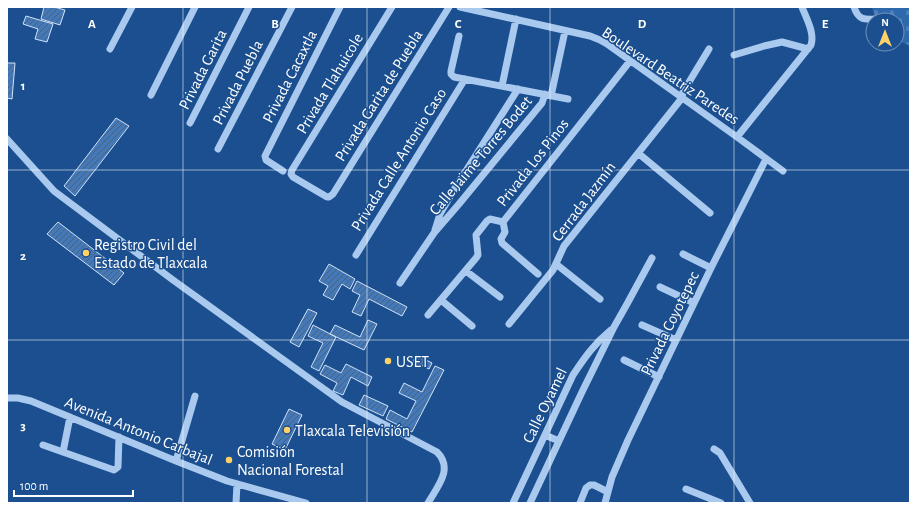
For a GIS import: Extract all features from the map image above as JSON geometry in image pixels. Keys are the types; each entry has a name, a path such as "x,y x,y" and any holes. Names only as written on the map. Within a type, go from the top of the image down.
{"street":[{"path":"110,49 132,7"},
{"path":"150,95 195,7"},
{"name":"Privada Garita","path":"190,123 249,7"},
{"name":"Privada Puebla","path":"218,149 292,7"},
{"name":"Privada Cacaxtla","path":"283,171 268,162 265,158 266,154 340,7"},
{"name":"Privada Tlahuicole","path":"330,197 325,196 294,177 291,174 292,170 392,7"},
{"name":"Privada Garita de Puebla","path":"330,197 449,7"},
{"name":"Boulevard Beatriz Paredes","path":"460,7 490,10 516,19 590,36 600,40 783,171"},
{"path":"737,137 812,42 812,34 802,7"},
{"path":"854,7 859,16 865,18"},
{"path":"502,86 516,19"},
{"name":"Calle Jaime Torres Bodet","path":"400,284 434,233 548,95 565,31"},
{"path":"459,36 451,72 454,77 568,99"},
{"path":"734,55 779,42 785,42 808,49"},
{"name":"Cerrada Jazmín","path":"509,324 553,270 564,246 682,98 683,92 709,49"},
{"name":"Privada Los Pinos","path":"428,315 477,256 477,232 490,219 502,222 630,61"},
{"name":"Privada Calle Antonio Caso","path":"356,254 465,79"},
{"name":"Calle Jaime Torres Bodet","path":"434,233 440,214 452,193 518,89"},
{"path":"7,139 60,196 173,280 342,402 437,452 443,459 445,471 428,503"},
{"path":"638,153 710,213"},
{"name":"Privada Coyotepec","path":"605,503 612,477 622,454 711,268 766,159"},
{"path":"502,222 504,232 501,238 502,243 538,274"},
{"path":"684,254 711,268"},
{"path":"530,503 614,327 652,258"},
{"path":"556,264 600,299"},
{"path":"466,271 500,297"},
{"path":"660,287 694,303"},
{"path":"440,300 472,326"},
{"path":"642,325 676,340"},
{"name":"Calle Oyamel","path":"513,503 573,375 597,342 614,327"},
{"path":"624,360 659,377"},
{"path":"176,461 195,396"},
{"name":"Avenida Antonio Carbajal","path":"7,398 18,398 31,401 176,461 237,484 306,503"},
{"path":"63,452 70,417"},
{"path":"545,435 559,441"},
{"path":"43,445 114,470 118,467 119,437"},
{"path":"714,449 720,453 750,503"},
{"path":"236,503 237,484"},
{"path":"580,503 586,488 590,485 594,485 608,492"},
{"path":"686,489 721,503"}],"green space":[{"path":"872,7 910,7 910,46 905,44 905,12 874,12"}],"building":[{"path":"44,7 54,7 65,10 60,25 41,19"},
{"path":"26,16 53,24 47,42 35,39 38,29 23,24"},
{"path":"7,63 15,63 12,99 7,98"},
{"path":"116,118 129,126 75,196 64,186"},
{"name":"Registro Civil del Estado de Tlaxcala","path":"58,222 124,273 114,285 47,234"},
{"path":"329,264 355,279 350,289 342,284 333,300 323,295 328,286 319,281"},
{"path":"357,281 407,307 402,316 369,299 361,316 352,312 360,295 352,291"},
{"path":"308,309 317,313 299,347 290,342"},
{"path":"368,320 377,324 364,350 330,334 335,325 360,337"},
{"path":"313,325 336,337 319,371 311,367 323,343 308,336"},
{"path":"416,355 432,363 429,369 413,361"},
{"path":"346,364 372,377 368,386 351,377 343,395 333,391 337,383 320,374 325,365 341,373"},
{"path":"435,366 444,370 412,432 386,419 390,410 407,419 416,401 399,393 404,383 422,392"},
{"path":"364,395 388,406 383,416 359,405"},
{"name":"Tlaxcala Televisión","path":"289,409 302,415 285,450 272,444"}],"place":[{"name":"Registro Civil del Estado de Tlaxcala","path":"86,253"},
{"name":"USET","path":"388,361"},
{"name":"Tlaxcala Televisión","path":"287,430"},
{"name":"Comisión Nacional Forestal","path":"229,460"}]}
